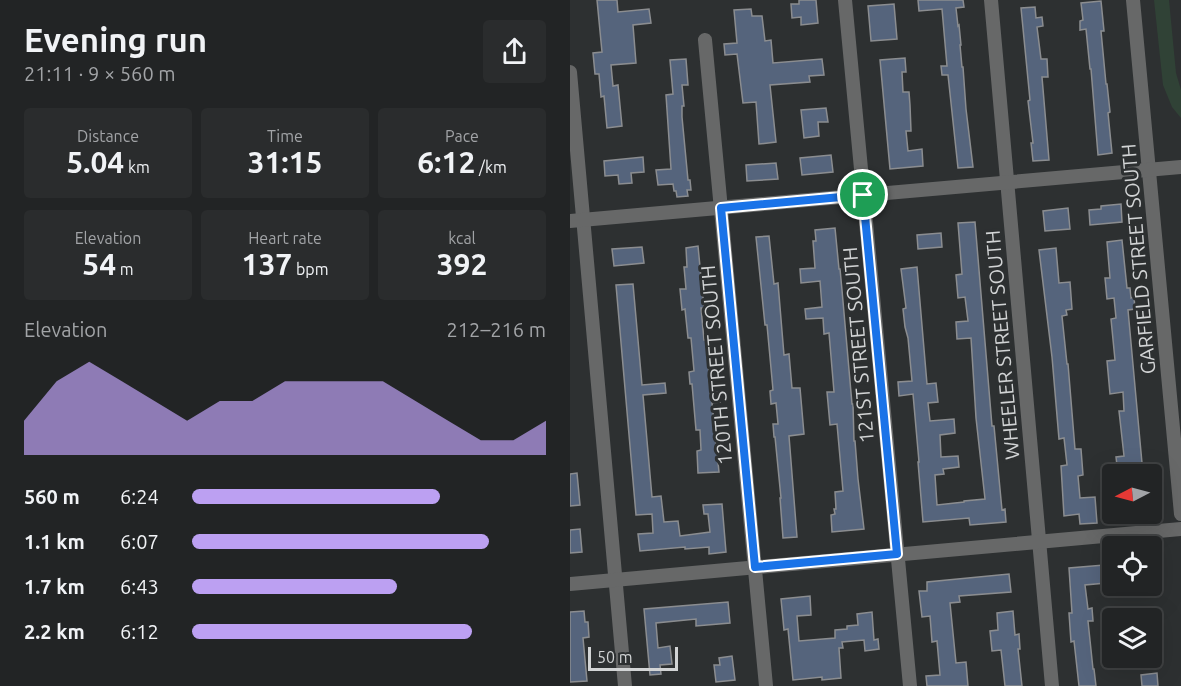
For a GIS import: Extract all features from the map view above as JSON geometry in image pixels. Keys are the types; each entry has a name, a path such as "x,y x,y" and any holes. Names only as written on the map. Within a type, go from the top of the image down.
{"street":[{"name":"121ST STREET SOUTH","path":"845,0 910,686"},
{"name":"WHEELER STREET SOUTH","path":"991,0 1052,686"},
{"name":"GARFIELD STREET SOUTH","path":"1133,0 1181,514"},
{"name":"120TH STREET SOUTH","path":"705,40 766,686"},
{"path":"570,72 577,221 625,686"},
{"path":"577,221 1181,167"},
{"path":"1149,169 1181,176"},
{"path":"570,584 1181,529"}],"green space":[{"path":"1154,0 1169,0 1176,73 1181,90 1181,118 1172,107 1163,85"}],"building":[{"path":"597,0 617,0 618,12 649,9 651,23 633,25 636,63 611,65 613,86 618,85 622,126 607,128 604,96 601,97 599,74 595,74 593,53 602,52"},
{"path":"799,0 816,0 818,23 801,25 801,17 792,18 791,4 799,4"},
{"path":"918,0 963,0 964,7 956,8 973,167 958,168 948,75 942,75 941,66 947,66 942,9 919,11"},
{"path":"1101,1 1104,31 1101,31 1112,153 1098,155 1086,29 1080,30 1080,21 1083,20 1081,3"},
{"path":"894,4 897,39 871,41 868,6"},
{"path":"1035,7 1036,18 1042,17 1043,26 1037,27 1041,59 1047,59 1048,77 1042,77 1049,160 1033,161 1021,8"},
{"path":"751,9 752,16 762,16 765,41 771,40 773,63 822,59 824,75 809,76 810,82 770,85 776,142 759,144 756,102 743,103 737,54 725,55 724,44 737,43 734,10"},
{"path":"905,58 906,72 902,72 903,92 909,92 911,131 906,131 908,151 922,149 923,166 890,169 880,60"},
{"path":"686,59 688,85 682,85 684,106 682,106 682,117 691,190 687,190 688,196 677,197 673,184 658,185 656,170 671,169 666,95 673,94 670,60"},
{"path":"826,108 828,122 818,122 819,136 804,138 801,110"},
{"path":"831,155 833,172 802,175 800,158"},
{"path":"643,157 644,172 631,173 632,183 619,184 618,175 605,176 604,161"},
{"path":"776,163 778,179 747,181 746,165"},
{"path":"1121,204 1122,222 1090,225 1089,210"},
{"path":"1068,208 1070,229 1045,231 1043,211"},
{"path":"975,222 992,426 994,426 1002,510 1005,509 1006,522 970,525 969,518 923,522 913,394 899,396 898,382 912,381 903,309 906,308 901,269 917,267 927,384 936,383 938,402 928,403 930,421 954,419 955,433 940,435 941,457 958,456 959,467 943,469 944,474 935,475 937,505 985,499 976,418 971,338 957,339 956,322 968,321 965,297 958,298 956,275 962,274 958,223"},
{"path":"835,228 864,529 832,532 831,515 835,514 834,509 836,509 835,492 843,491 837,424 830,425 827,392 834,392 829,333 824,334 823,318 806,319 805,309 822,307 820,281 801,283 800,269 815,268 813,241 816,241 815,230"},
{"path":"941,233 942,247 918,249 917,235"},
{"path":"769,236 774,284 778,283 784,355 789,354 792,388 800,388 804,434 789,436 797,537 783,538 773,424 778,424 776,403 771,404 770,391 773,390 756,237"},
{"path":"1122,240 1127,288 1130,288 1131,298 1134,297 1135,309 1128,310 1142,464 1117,464 1116,457 1124,456 1119,411 1124,411 1123,392 1110,394 1107,361 1115,360 1111,319 1116,318 1114,298 1107,299 1105,278 1110,278 1107,242"},
{"path":"698,246 704,308 701,308 704,340 707,340 710,393 719,392 720,402 712,403 719,472 698,473 697,451 701,450 700,430 696,430 692,384 690,384 689,372 694,371 691,338 688,338 680,289 686,289 684,267 687,267 686,248"},
{"path":"642,247 644,263 614,266 612,249"},
{"path":"1056,248 1059,283 1070,282 1072,309 1066,310 1067,315 1062,316 1075,449 1081,449 1083,475 1078,476 1080,498 1095,497 1097,523 1080,524 1079,514 1064,516 1061,466 1067,465 1064,438 1059,439 1039,250"},
{"path":"633,284 642,385 665,383 666,393 643,395 652,497 661,496 664,522 678,521 680,536 710,532 708,514 704,514 703,505 722,504 726,552 709,554 709,547 640,551 638,534 653,533 652,514 636,515 616,285"},
{"path":"577,473 580,505 570,506 570,474"},
{"path":"580,529 582,552 570,553 570,530"},
{"path":"1102,565 1102,583 1085,585 1088,609 1092,608 1093,621 1088,621 1096,686 1079,686 1074,641 1071,642 1069,568"},
{"path":"1009,574 1011,592 959,596 960,602 950,603 956,663 966,662 968,686 927,686 926,676 940,675 937,641 932,642 930,616 922,617 919,591 927,591 927,582"},
{"path":"810,596 811,615 797,616 799,641 835,638 835,630 858,625 857,614 872,612 874,640 878,639 879,649 865,651 864,640 842,642 843,648 839,648 841,678 793,680 788,629 784,630 781,599"},
{"path":"728,602 730,623 696,626 696,619 656,623 658,648 670,646 672,664 660,665 661,674 650,675 644,609"},
{"path":"584,611 585,622 588,622 589,637 583,638 587,681 570,682 570,612"},
{"path":"1013,611 1015,635 1019,634 1020,649 1018,649 1022,686 1005,686 1001,650 992,651 990,631 998,630 997,613"},
{"path":"732,656 735,680 716,682 714,665 720,665 719,658"},
{"path":"1157,673 1158,686 1142,686 1141,675"}],"route":[{"path":"863,195 897,554 755,567 721,208 863,195"}]}
